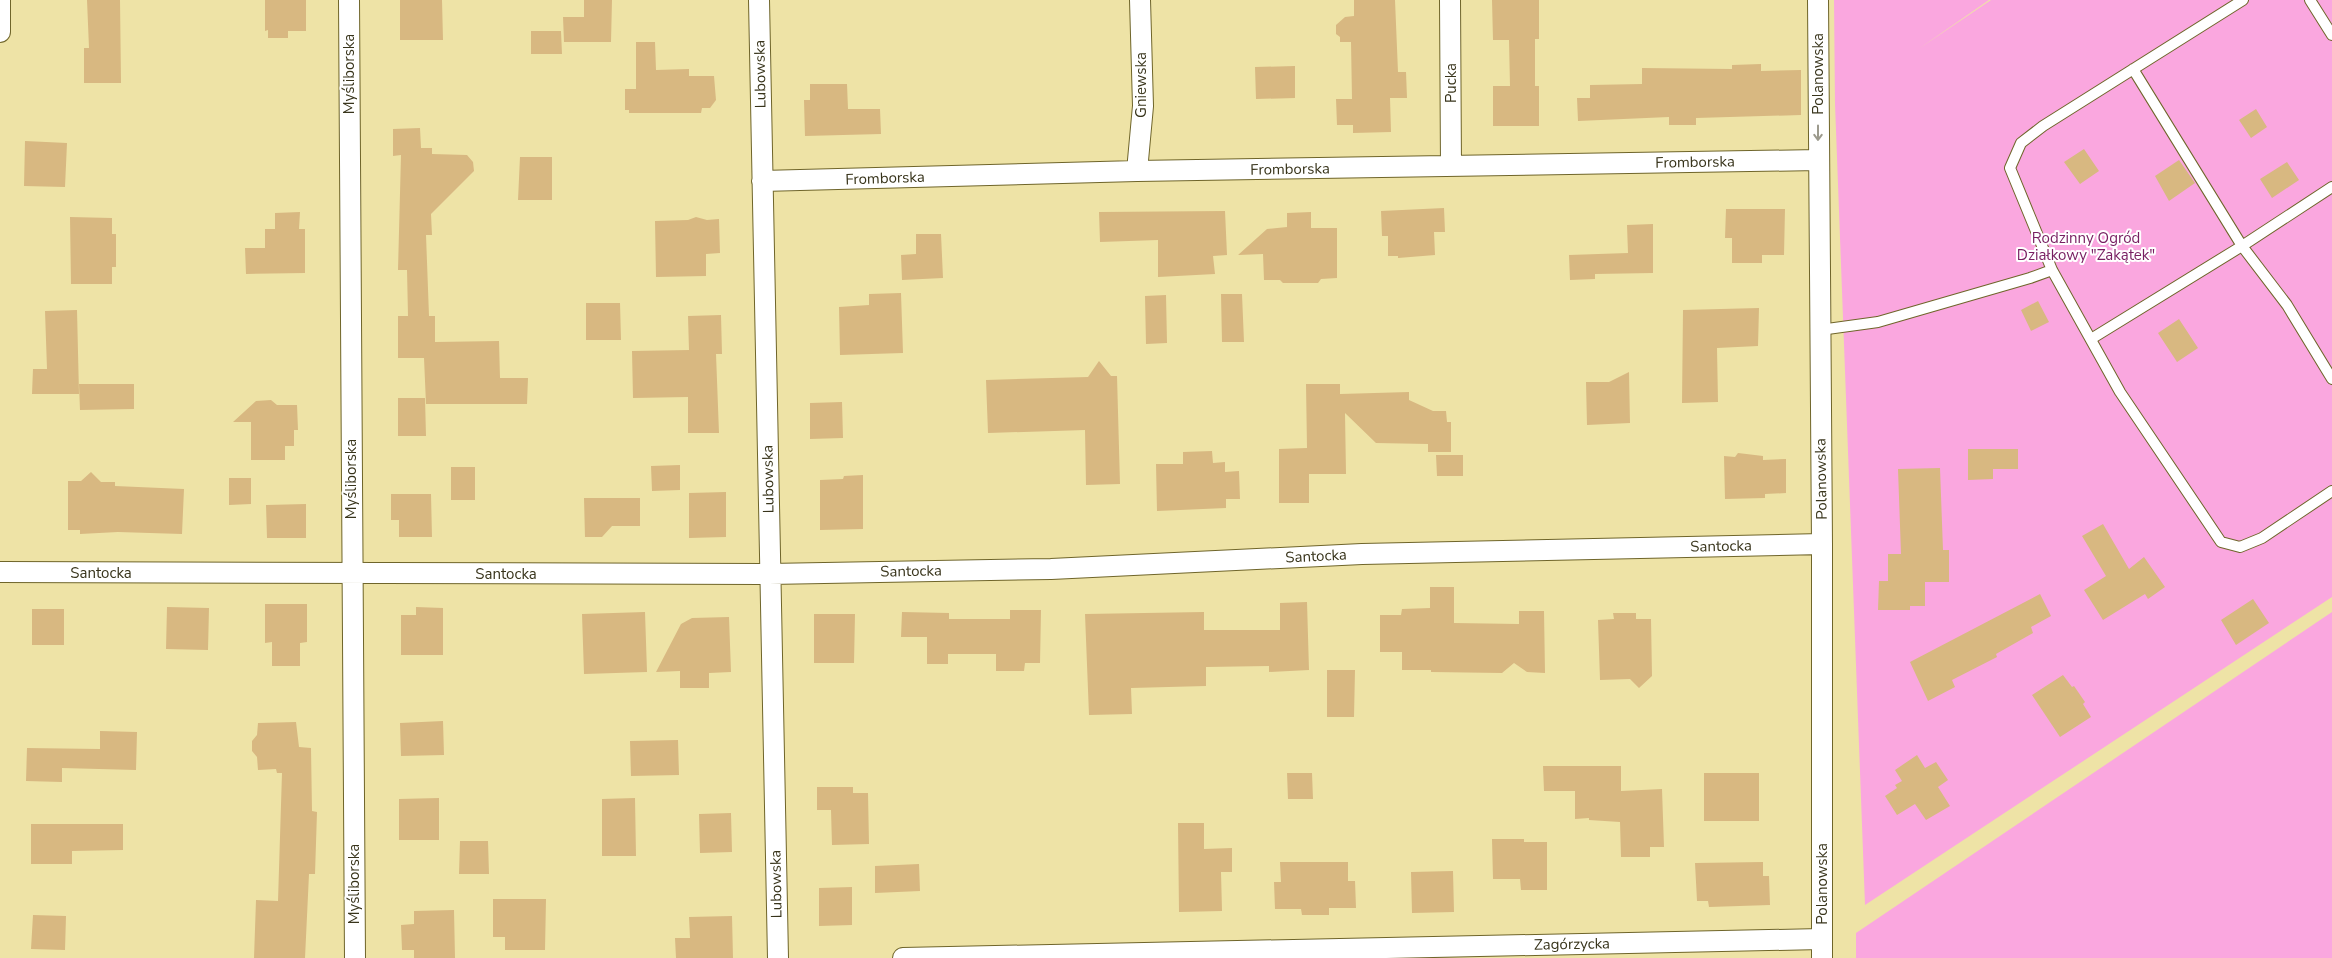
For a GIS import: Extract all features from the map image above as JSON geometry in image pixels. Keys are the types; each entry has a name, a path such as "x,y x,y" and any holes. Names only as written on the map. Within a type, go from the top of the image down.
{"street":[{"path":"0,0 0,32"},
{"name":"Myśliborska","path":"349,0 355,958"},
{"name":"Lubowska","path":"759,0 778,958"},
{"name":"Gniewska","path":"1137,171 1143,106 1140,0"},
{"name":"Pucka","path":"1450,0 1451,166"},
{"name":"Polanowska","path":"1818,0 1822,544 1822,948"},
{"name":"Fromborska","path":"762,181 1137,171 1818,160"},
{"name":"Santocka","path":"0,572 769,574 1051,569 1362,554 1822,544"},
{"name":"Zagórzycka","path":"903,958 1822,948"}],"lane":[{"path":"2243,0 2043,126 2021,143 2010,168 2052,270 2120,392 2221,542 2240,546 2262,538 2332,491"},
{"path":"2310,0 2332,35"},
{"path":"2133,69 2242,246 2287,305 2332,379"},
{"path":"2091,339 2242,246 2332,187"},
{"path":"1820,330 1878,322 2052,270"}],"green space":[{"name":"Rodzinny Ogród Działkowy \"Zakątek\"","path":"1834,0 1989,0 1917,50 1991,0 2332,0 2332,597 1865,905 1835,104"},
{"path":"2332,612 2332,958 1856,958 1856,933"}],"building":[{"path":"87,0 120,0 121,83 84,83 84,48 89,48"},
{"path":"265,0 306,0 306,31 288,31 288,38 268,38 268,30 265,31"},
{"path":"400,0 442,0 443,40 400,40"},
{"path":"584,0 612,0 611,42 564,42 563,17 584,17"},
{"path":"1354,0 1395,0 1398,72 1406,72 1407,98 1390,98 1391,132 1353,133 1353,125 1337,125 1336,99 1352,99 1351,42 1340,42 1340,37 1336,34 1336,25 1345,17 1354,16"},
{"path":"1492,0 1539,0 1539,39 1535,39 1535,86 1539,86 1539,126 1493,126 1493,86 1510,86 1509,40 1493,40"},
{"path":"531,31 561,31 562,54 531,54"},
{"path":"636,42 655,42 656,70 689,69 689,76 714,76 716,100 710,108 702,108 701,113 629,113 629,110 625,110 625,89 636,89"},
{"path":"1761,64 1761,71 1801,70 1801,115 1696,118 1696,125 1669,125 1669,117 1578,121 1577,98 1590,98 1590,85 1642,84 1642,68 1732,69 1732,65"},
{"path":"1295,66 1295,98 1256,99 1255,67"},
{"path":"810,84 847,84 848,109 880,109 881,134 805,136 804,100 810,100"},
{"path":"2256,109 2267,127 2251,138 2239,120"},
{"path":"420,128 421,148 432,148 432,154 467,155 473,162 474,171 431,214 432,235 426,235 429,316 435,316 435,342 499,341 500,378 528,378 527,404 426,404 424,358 398,358 398,316 408,316 407,270 398,270 401,155 393,156 393,129"},
{"path":"25,141 67,143 65,187 24,186"},
{"path":"2084,149 2099,171 2080,184 2064,162"},
{"path":"520,157 552,157 552,200 518,200"},
{"path":"2179,160 2195,183 2169,201 2155,176"},
{"path":"2287,162 2299,180 2272,198 2260,179"},
{"path":"1444,208 1445,232 1434,232 1435,255 1398,258 1398,256 1388,256 1388,236 1382,236 1381,211"},
{"path":"1726,209 1785,209 1784,255 1762,255 1762,263 1732,263 1732,238 1725,238"},
{"path":"1225,211 1227,255 1213,256 1215,274 1158,277 1158,240 1100,242 1099,212"},
{"path":"300,212 299,229 305,229 305,273 246,274 245,248 265,248 265,229 275,229 275,213"},
{"path":"1311,212 1311,228 1337,228 1337,278 1321,279 1318,283 1283,283 1280,280 1264,280 1263,254 1238,255 1267,229 1287,227 1287,213"},
{"path":"70,217 112,218 112,234 116,234 116,267 112,267 112,284 71,284"},
{"path":"696,217 707,220 719,219 720,253 706,254 706,276 656,277 655,221 688,220"},
{"path":"1653,224 1653,273 1595,274 1595,279 1570,280 1569,255 1628,253 1627,225"},
{"path":"916,234 941,234 943,278 902,280 901,255 916,254"},
{"path":"901,293 903,353 840,355 839,307 869,305 869,294"},
{"path":"1221,294 1242,294 1244,342 1222,342"},
{"path":"1166,295 1167,343 1146,344 1145,296"},
{"path":"2038,301 2049,322 2031,331 2021,310"},
{"path":"586,303 620,303 621,340 586,340"},
{"path":"1759,308 1758,346 1717,348 1718,402 1682,403 1683,310"},
{"path":"77,310 79,394 32,394 33,369 47,369 45,311"},
{"path":"721,315 722,354 716,354 719,433 688,433 688,397 633,398 632,351 689,350 688,316"},
{"path":"2179,319 2198,348 2177,362 2158,333"},
{"path":"1099,361 1111,376 1117,376 1120,484 1086,485 1085,430 988,433 986,380 1088,377"},
{"path":"1629,372 1630,423 1587,425 1586,382 1609,382"},
{"path":"79,384 134,384 134,409 80,410"},
{"path":"1306,384 1340,384 1340,394 1409,392 1409,400 1433,411 1446,411 1447,422 1451,422 1451,452 1428,452 1428,444 1376,443 1345,413 1346,474 1309,474 1309,503 1279,503 1279,449 1307,448"},
{"path":"398,398 425,398 426,436 398,436"},
{"path":"271,400 277,405 297,405 298,430 294,430 294,446 285,446 285,460 251,460 251,422 233,422 256,401"},
{"path":"842,402 843,438 810,439 810,403"},
{"path":"1968,449 2018,449 2018,469 1993,469 1993,479 1968,480"},
{"path":"1212,451 1213,463 1225,462 1225,472 1239,471 1240,499 1226,499 1226,508 1157,511 1156,464 1183,464 1183,452"},
{"path":"1738,453 1763,456 1763,460 1786,459 1786,493 1765,494 1765,498 1725,499 1724,456 1735,457"},
{"path":"1436,455 1463,455 1463,476 1437,476"},
{"path":"680,465 680,490 652,491 651,466"},
{"path":"451,467 475,467 475,500 451,500"},
{"path":"1940,468 1943,550 1949,550 1949,582 1925,582 1925,606 1910,606 1910,610 1878,610 1879,581 1888,581 1888,554 1901,554 1898,469"},
{"path":"91,472 101,482 115,482 115,486 184,489 182,534 118,532 80,534 80,530 68,530 68,481 81,481"},
{"path":"863,475 863,529 820,530 820,480 843,479 844,476"},
{"path":"229,478 251,478 251,504 229,505"},
{"path":"726,492 726,537 689,538 689,493"},
{"path":"391,494 431,494 432,537 399,537 399,520 391,520"},
{"path":"584,498 640,498 640,526 612,526 602,537 585,537"},
{"path":"306,504 306,538 267,538 266,505"},
{"path":"2103,524 2129,569 2144,557 2165,587 2148,599 2145,594 2103,620 2084,590 2106,576 2082,536"},
{"path":"1430,587 1454,587 1454,623 1519,624 1519,611 1544,611 1545,673 1527,672 1514,663 1502,673 1402,670 1402,652 1380,652 1380,615 1401,615 1402,609 1430,608"},
{"path":"2040,594 2051,616 2031,627 2033,633 1996,654 1997,657 1952,680 1955,687 1928,701 1910,662"},
{"path":"2253,599 2269,623 2236,645 2221,620"},
{"path":"1307,602 1309,670 1269,672 1269,666 1206,667 1206,686 1131,688 1132,714 1089,715 1085,614 1204,612 1204,630 1280,630 1280,603"},
{"path":"265,604 307,604 307,642 300,643 300,666 272,666 272,642 265,643"},
{"path":"167,607 209,608 208,650 166,649"},
{"path":"416,607 443,608 443,655 401,655 401,615 416,615"},
{"path":"32,609 64,609 64,645 32,645"},
{"path":"1010,610 1041,610 1040,663 1025,663 1024,671 996,671 996,654 948,654 948,664 927,664 927,637 901,637 902,612 949,613 949,619 1010,619"},
{"path":"645,612 647,672 584,674 582,614"},
{"path":"1613,613 1636,613 1636,619 1651,619 1652,676 1639,688 1630,679 1600,680 1598,620 1614,619"},
{"path":"814,614 855,614 854,663 814,663"},
{"path":"729,617 731,672 709,673 709,688 680,688 680,671 656,672 681,624 692,618"},
{"path":"1327,670 1355,670 1354,717 1327,717"},
{"path":"2063,675 2072,687 2074,686 2085,702 2083,704 2091,717 2060,737 2032,695"},
{"path":"443,721 444,755 401,756 400,723"},
{"path":"296,722 299,747 311,748 312,811 317,812 315,874 309,874 305,958 254,958 256,900 278,901 282,773 277,773 276,769 258,770 257,757 252,751 252,741 257,735 258,723"},
{"path":"100,731 137,732 136,770 62,768 62,782 26,781 27,748 100,749"},
{"path":"678,740 679,775 631,776 630,741"},
{"path":"1917,755 1925,768 1936,762 1948,780 1938,787 1950,806 1926,820 1915,804 1897,815 1885,796 1897,788 1895,785 1902,781 1895,770"},
{"path":"1543,766 1621,766 1621,791 1662,789 1664,847 1650,847 1650,857 1621,857 1620,822 1589,820 1589,818 1575,819 1575,791 1544,791"},
{"path":"1287,773 1312,773 1313,799 1288,799"},
{"path":"1704,773 1759,773 1759,821 1704,821"},
{"path":"817,787 853,787 853,793 868,793 869,844 832,845 831,810 817,810"},
{"path":"439,798 439,840 399,840 399,799"},
{"path":"635,798 636,856 602,856 602,799"},
{"path":"731,813 732,852 700,853 699,814"},
{"path":"1178,823 1204,823 1204,849 1232,848 1232,872 1221,872 1222,911 1179,912"},
{"path":"31,824 123,824 123,850 72,851 72,864 31,864"},
{"path":"1492,839 1524,839 1524,842 1547,842 1547,890 1521,890 1520,879 1493,879"},
{"path":"460,841 488,841 489,874 459,874"},
{"path":"1280,862 1348,862 1348,881 1355,881 1356,908 1329,908 1329,915 1302,915 1301,909 1275,909 1274,882 1281,882"},
{"path":"1763,862 1763,876 1769,876 1770,905 1709,907 1708,901 1697,901 1695,863"},
{"path":"919,864 920,891 875,893 875,866"},
{"path":"1453,871 1454,912 1412,913 1411,872"},
{"path":"852,887 852,925 819,926 819,888"},
{"path":"493,899 546,899 545,950 505,950 505,937 493,937"},
{"path":"454,910 455,958 414,958 414,950 402,950 401,925 414,924 414,911"},
{"path":"33,915 66,916 65,950 31,949"},
{"path":"732,916 733,958 676,958 675,938 690,938 689,917"}]}
